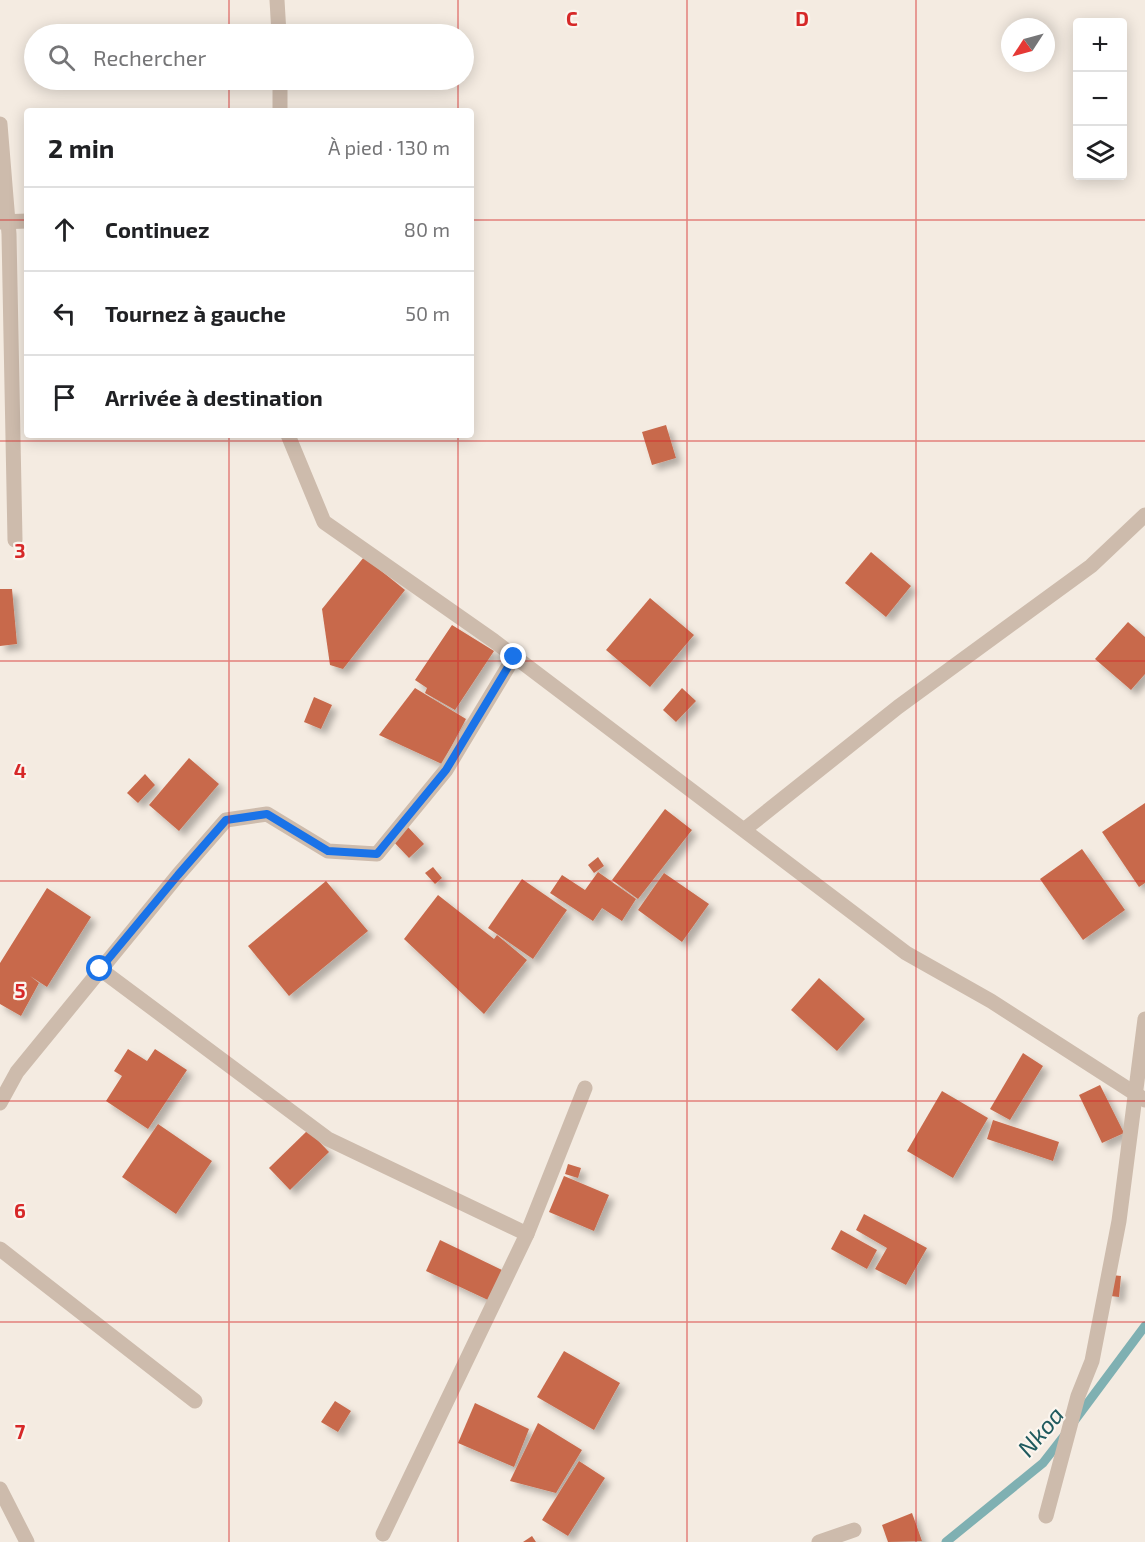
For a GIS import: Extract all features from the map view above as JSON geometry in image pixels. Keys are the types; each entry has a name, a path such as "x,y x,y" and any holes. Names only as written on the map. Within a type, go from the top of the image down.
{"street":[{"path":"277,0 278,24"},
{"path":"280,90 280,108"},
{"path":"0,124 15,540"},
{"path":"4,222 24,221"},
{"path":"289,438 324,522 514,657 906,952 991,1001 1140,1097"},
{"path":"745,829 898,707 1091,566 1145,515"},
{"path":"0,1103 17,1072 100,969 226,820 267,814 328,851 377,854 446,770 514,657"},
{"path":"100,969 328,1139 527,1234"},
{"path":"1046,1516 1078,1396 1092,1361 1140,1097 1145,1019"},
{"path":"383,1534 527,1234 585,1088"},
{"path":"0,1248 195,1401"},
{"path":"0,1489 27,1542"},
{"path":"819,1542 854,1530"}],"building":[{"path":"666,425 676,458 652,465 642,432"},
{"path":"871,552 911,586 886,617 845,583"},
{"path":"364,557 405,590 343,669 330,665 322,609"},
{"path":"0,589 12,589 17,644 0,646"},
{"path":"650,598 694,635 650,687 606,650"},
{"path":"1128,622 1145,637 1145,674 1131,690 1095,659"},
{"path":"452,625 494,651 455,710 425,693 427,688 415,680"},
{"path":"415,688 466,719 442,764 379,735"},
{"path":"682,688 696,701 676,722 663,710"},
{"path":"314,697 332,705 321,729 304,722"},
{"path":"189,758 219,784 179,831 149,805"},
{"path":"145,774 155,785 138,803 127,793"},
{"path":"1145,803 1145,883 1139,887 1102,832"},
{"path":"665,809 692,830 638,899 612,880"},
{"path":"406,825 424,844 409,858 391,839"},
{"path":"1082,849 1125,910 1083,940 1040,879"},
{"path":"598,857 604,866 594,873 588,865"},
{"path":"433,867 442,878 435,884 425,873"},
{"path":"598,872 636,899 622,921 602,908 593,921 550,893 562,875 585,890"},
{"path":"664,873 709,904 682,942 638,910"},
{"path":"522,879 567,910 533,959 488,928"},
{"path":"326,881 368,931 289,996 248,946"},
{"path":"47,888 91,917 47,987 30,976 39,983 21,1016 0,1004 0,963"},
{"path":"438,895 494,939 497,935 527,960 484,1014 404,939"},
{"path":"819,978 865,1019 837,1051 791,1010"},
{"path":"128,1049 147,1061 155,1049 187,1070 148,1129 106,1101 122,1076 114,1071"},
{"path":"1023,1053 1043,1066 1010,1120 990,1109"},
{"path":"1100,1085 1124,1133 1102,1143 1079,1095"},
{"path":"942,1091 988,1118 953,1178 907,1151"},
{"path":"993,1120 1059,1142 1053,1161 987,1139"},
{"path":"158,1124 212,1161 176,1214 122,1177"},
{"path":"308,1130 329,1152 290,1190 269,1168"},
{"path":"568,1164 581,1168 578,1178 565,1174"},
{"path":"564,1176 609,1195 594,1231 549,1212"},
{"path":"864,1214 927,1248 906,1285 875,1269 887,1248 856,1230"},
{"path":"841,1230 877,1250 867,1269 831,1249"},
{"path":"440,1240 502,1270 488,1300 426,1271"},
{"path":"1112,1275 1121,1276 1119,1297 1110,1296"},
{"path":"564,1351 620,1383 594,1430 537,1397"},
{"path":"335,1401 351,1411 338,1432 321,1422"},
{"path":"475,1403 529,1429 514,1467 458,1443"},
{"path":"538,1423 582,1450 556,1493 510,1481"},
{"path":"579,1461 605,1478 568,1536 542,1520"},
{"path":"912,1513 922,1541 888,1542 882,1525"},
{"path":"532,1536 536,1542 523,1542"}],"waterway":[{"name":"Nkoa","path":"1075,1420 1145,1326"},
{"name":"Nkoa","path":"946,1542 1043,1463 1064,1436"}],"route":[{"path":"100,969 226,820 267,814 328,851 377,854 446,770 514,657"}]}
